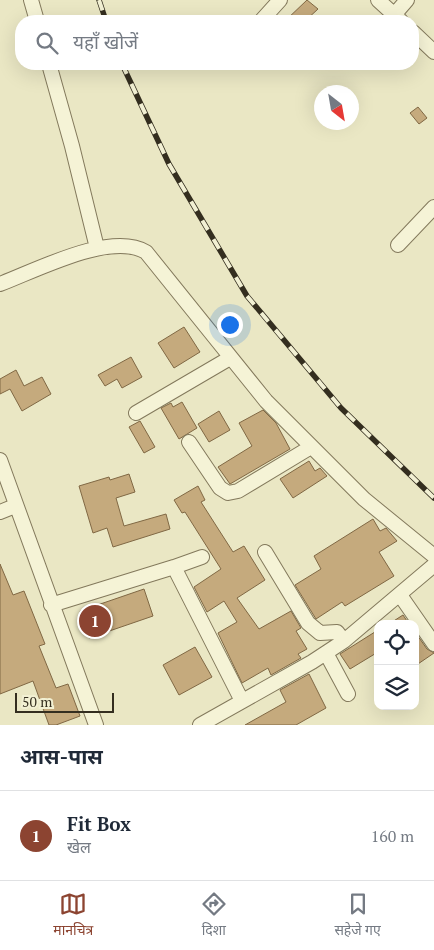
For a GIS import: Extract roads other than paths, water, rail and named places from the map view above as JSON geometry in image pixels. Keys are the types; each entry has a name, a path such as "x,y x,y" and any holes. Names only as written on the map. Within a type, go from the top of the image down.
{"street":[{"path":"31,0 35,15"},
{"path":"266,15 280,0"},
{"path":"378,0 395,15"},
{"path":"400,15 407,0"},
{"path":"419,38 434,52"},
{"path":"51,70 72,146 96,248"},
{"path":"398,246 434,207"},
{"path":"0,284 96,248 126,244 146,252 266,402 364,500 434,556"},
{"path":"136,412 230,358"},
{"path":"189,442 220,488 228,493 238,491 312,447"},
{"path":"0,460 15,506 96,725"},
{"path":"0,512 15,506"},
{"path":"265,552 308,623 320,633 337,632 344,641"},
{"path":"51,605 202,557"},
{"path":"200,725 344,641 400,596 434,565"},
{"path":"174,567 242,701"},
{"path":"400,596 434,644"},
{"path":"326,653 348,694"}],"railway":[{"path":"99,0 104,15"},
{"path":"125,70 169,164 247,296 341,408 434,498"}],"place":[{"name":"Fit Box","path":"95,621"}]}
